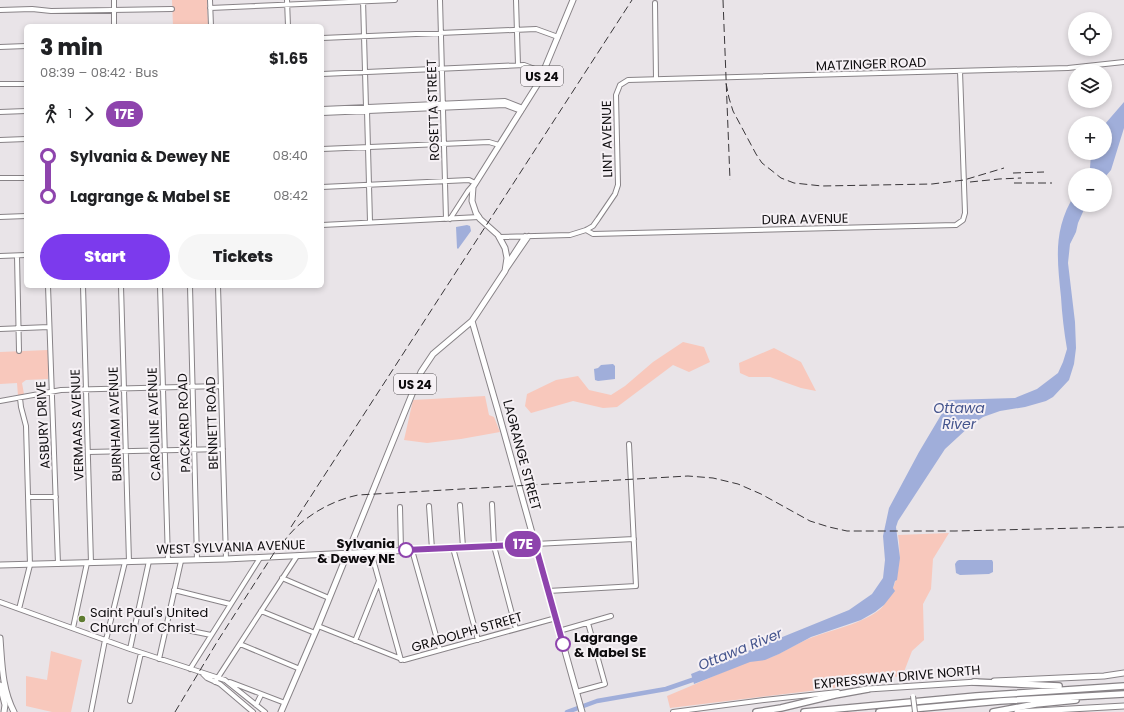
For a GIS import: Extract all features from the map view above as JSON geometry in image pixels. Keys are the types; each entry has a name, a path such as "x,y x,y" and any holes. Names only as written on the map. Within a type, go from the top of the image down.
{"highway":[{"path":"974,682 1092,688"},
{"path":"804,712 976,696 1124,686"},
{"path":"756,712 868,689"},
{"path":"879,712 993,702 1124,695"},
{"path":"993,712 1046,703 1124,695"}],"main road":[{"name":"US 24","path":"281,712 318,626 421,372 433,354 472,321 505,268 507,253 503,243 479,217 472,201 475,183 534,90 543,72 572,0"},
{"name":"LAGRANGE STREET","path":"472,321 582,712"},
{"name":"WEST SYLVANIA AVENUE","path":"0,565 260,558 535,544"},
{"path":"0,638 5,690 14,712"},
{"name":"EXPRESSWAY DRIVE NORTH","path":"868,689 1098,676 1124,673"},
{"path":"0,685 5,705 4,712"},
{"path":"1017,712 1122,706"}],"street":[{"path":"114,0 114,24"},
{"path":"210,0 211,24"},
{"path":"287,0 288,24"},
{"path":"210,8 395,0"},
{"name":"ROSETTA STREET","path":"440,0 444,144 448,219"},
{"path":"516,0 518,65"},
{"path":"364,1 370,222"},
{"path":"654,3 656,79"},
{"path":"0,10 32,9 51,11 172,9"},
{"path":"324,38 517,29 539,29 558,36"},
{"path":"0,47 24,46"},
{"name":"MATZINGER ROAD","path":"620,85 628,80 1068,68 1124,62"},
{"path":"324,74 518,65 524,65 543,72"},
{"name":"DURA AVENUE","path":"499,237 570,235 586,230 593,234 950,226 959,224 963,220 965,213 960,71"},
{"path":"0,84 24,84"},
{"name":"LINT AVENUE","path":"586,230 598,219 615,194 618,185 616,98 620,85"},
{"path":"324,112 508,102 522,109"},
{"path":"324,110 328,111"},
{"path":"0,112 24,111"},
{"path":"0,140 24,139"},
{"path":"324,149 489,142 499,145"},
{"path":"0,178 24,178"},
{"path":"324,187 469,180 475,183 448,219"},
{"path":"0,217 24,216"},
{"path":"324,225 479,217"},
{"path":"505,268 527,236"},
{"path":"0,256 24,256"},
{"path":"17,256 20,351"},
{"name":"ASBURY DRIVE","path":"48,288 58,564"},
{"name":"VERMAAS AVENUE","path":"73,628 89,563 88,452 83,288"},
{"name":"BURNHAM AVENUE","path":"91,712 106,640 127,562 126,451 121,288"},
{"name":"CAROLINE AVENUE","path":"160,288 168,561"},
{"name":"PACKARD ROAD","path":"190,288 197,560"},
{"name":"BENNETT ROAD","path":"218,288 226,559"},
{"path":"0,329 50,327"},
{"path":"0,401 51,392 86,389 221,386"},
{"path":"19,609 30,565 26,426 20,398"},
{"path":"548,591 636,586 629,444"},
{"path":"88,452 223,449"},
{"path":"28,497 56,497"},
{"path":"492,504 494,546 516,629"},
{"path":"460,505 463,547"},
{"path":"429,506 432,549"},
{"path":"400,507 401,550"},
{"path":"535,544 634,539"},
{"path":"453,548 478,640"},
{"path":"412,550 440,650"},
{"path":"371,552 401,660"},
{"path":"215,682 297,556"},
{"path":"190,669 260,558"},
{"path":"130,649 149,561"},
{"path":"158,659 181,561"},
{"path":"282,578 329,598"},
{"path":"355,641 379,581"},
{"path":"174,590 230,604"},
{"path":"0,602 158,659 203,674 218,677 245,689 285,703"},
{"path":"261,611 315,633"},
{"path":"559,631 611,616"},
{"name":"GRADOLPH STREET","path":"318,626 404,660 556,618"},
{"path":"577,694 605,684 588,623"},
{"path":"166,626 211,635"},
{"path":"240,644 300,669"},
{"path":"130,701 141,653"},
{"path":"203,674 237,698 253,712"},
{"path":"225,680 265,712"},
{"path":"912,686 915,712"},
{"name":"EXPRESSWAY DRIVE NORTH","path":"673,712 764,700 868,689"},
{"path":"237,698 242,693"},
{"path":"249,708 255,704 261,695"},
{"path":"1120,712 1122,706"}],"shaded area":[{"path":"172,0 207,0 208,24 173,24"},
{"path":"683,342 704,347 710,362 689,372 673,365 617,407 603,408 573,401 531,413 525,406 527,394 556,380 578,376 589,390 611,395 625,386 653,362"},
{"path":"774,348 801,362 816,391 801,388 770,377 749,377 740,373 739,363"},
{"path":"48,350 48,379 26,380 22,383 24,394 18,396 17,383 0,384 0,352"},
{"path":"485,396 489,415 494,417 500,432 427,443 404,440 413,400"},
{"path":"949,533 933,559 931,589 923,604 924,640 912,651 902,677 885,676 835,688 670,708 667,696 748,662 772,657 808,639 871,616 884,605 896,580 899,562 898,535"},
{"path":"51,651 82,660 71,712 52,712 26,706 26,676 47,680"}],"water":[{"path":"1124,102 1124,128 1112,168 1090,168 1091,160 1112,160 1112,116"},
{"name":"Ottawa River","path":"1068,207 1068,212 1083,212 1070,244 1068,263 1075,322 1076,348 1074,364 1069,380 1053,397 1046,401 1025,407 1000,411 983,417 970,426 945,449 898,521 896,527 900,558 897,580 895,581 893,588 895,591 884,605 861,620 811,637 765,660 750,662 694,684 691,674 849,610 872,594 883,578 885,560 883,536 889,508 948,400 1015,398 1037,389 1058,373 1067,349 1058,269 1058,244 1063,219"},
{"path":"467,225 470,226 471,231 458,249 456,227"},
{"path":"613,364 615,366 615,379 595,380 594,369 601,365"},
{"path":"959,560 992,560 993,572 989,574 960,575 956,573 955,564"}],"waterway":[{"name":"Ottawa River","path":"567,712 597,701 666,689 698,678"}],"railway":[{"path":"291,527 632,0"},
{"path":"723,0 730,180"},
{"path":"726,83 733,111 762,163 781,178 794,183 822,186 932,184 964,180 1004,168"},
{"path":"1013,173 1044,172"},
{"path":"970,182 1021,178"},
{"path":"1014,183 1052,183"},
{"path":"282,544 297,527 316,512 336,502 358,495 688,476 713,478 738,484 761,494 810,521 847,531 955,531 1124,527"},
{"path":"175,712 217,642 283,539"}],"bus line":[{"name":"17E","path":"406,550 535,544 563,644"}],"place":[{"name":"Sylvania & Dewey NE","path":"406,550"},
{"name":"Saint Paul's United Church of Christ","path":"82,619"},
{"name":"Lagrange & Mabel SE","path":"563,644"}]}
